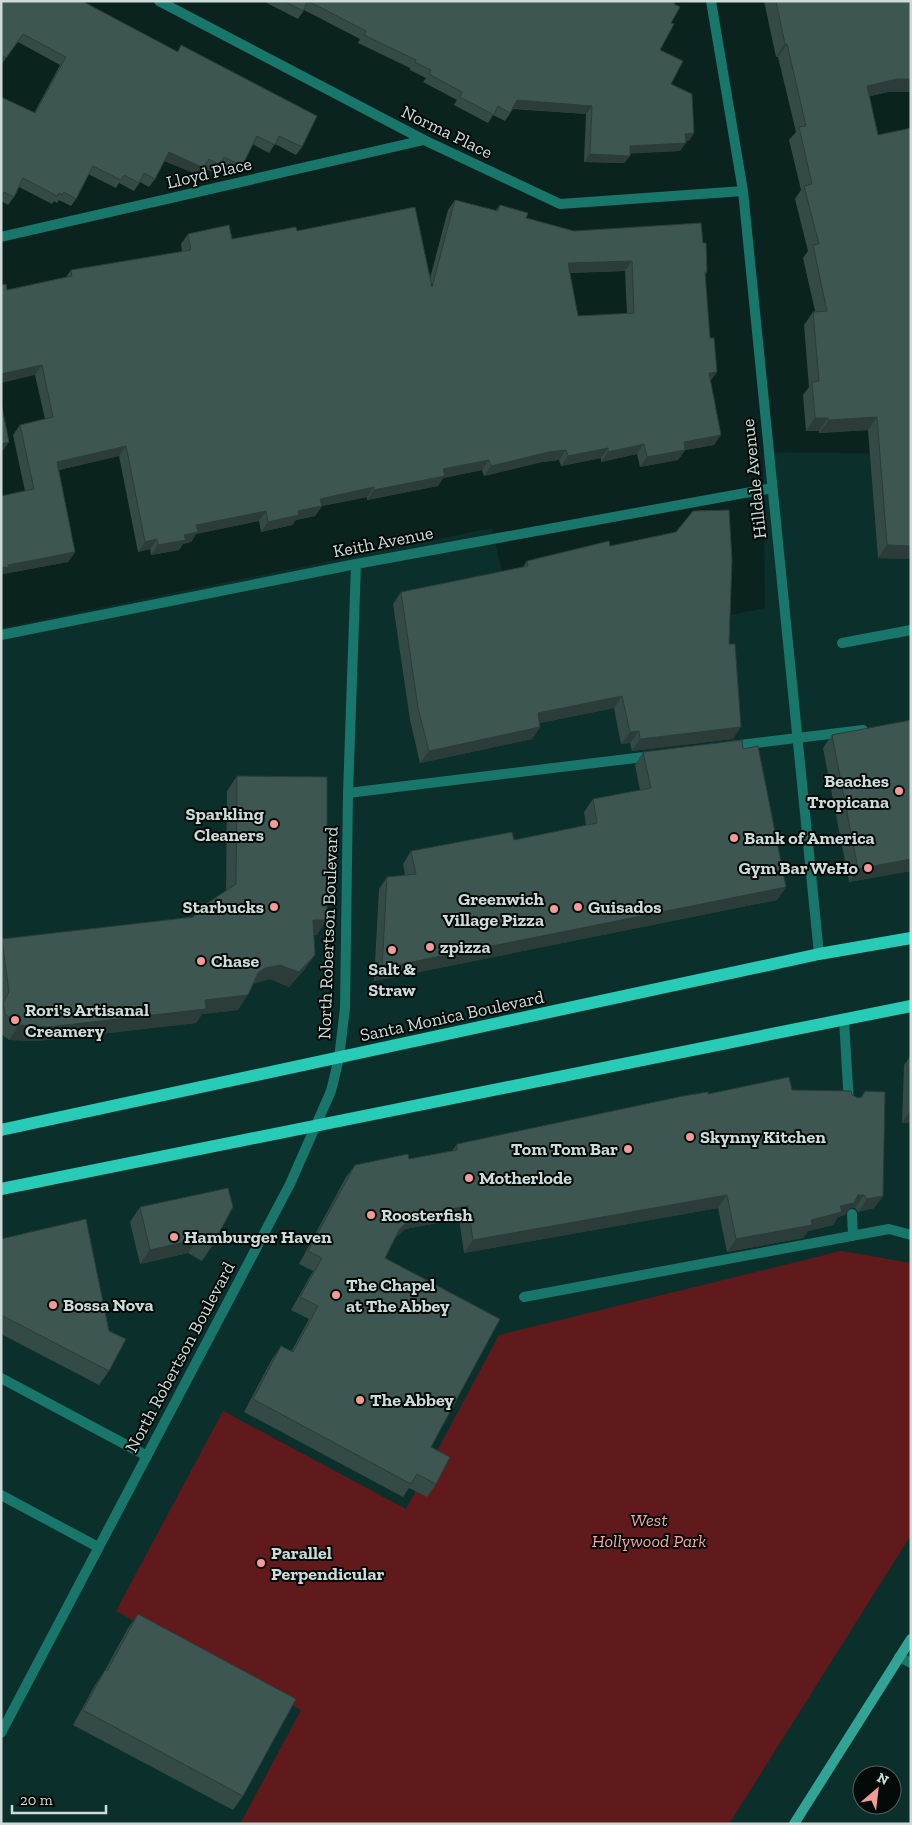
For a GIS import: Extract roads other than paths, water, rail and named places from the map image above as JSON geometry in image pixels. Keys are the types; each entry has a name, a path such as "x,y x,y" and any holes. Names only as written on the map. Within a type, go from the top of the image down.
{"main road":[{"name":"Santa Monica Boulevard","path":"1,1130 819,954 911,938"},
{"path":"1,1189 315,1128 911,1006"},
{"path":"794,1824 911,1639"}],"street":[{"name":"Norma Place","path":"159,1 424,140 560,204 743,191"},
{"name":"Hilldale Avenue","path":"711,1 743,191 819,954"},
{"name":"Lloyd Place","path":"1,237 424,140"},
{"name":"Keith Avenue","path":"1,635 356,564 772,488"},
{"name":"North Robertson Boulevard","path":"1,1733 290,1184 331,1091 339,1058 345,1008 348,793 356,564"},
{"path":"842,643 911,630"},
{"path":"716,748 872,729"},
{"path":"348,793 667,754"},
{"path":"844,1020 849,1104"},
{"path":"852,1214 853,1236"},
{"path":"524,1297 890,1229 911,1235"},
{"path":"1,1378 147,1456"},
{"path":"1,1495 98,1547"},
{"path":"900,1657 911,1663"}],"place":[{"name":"Beaches Tropicana","path":"899,791"},
{"name":"Sparkling Cleaners","path":"274,824"},
{"name":"Bank of America","path":"734,838"},
{"name":"Gym Bar WeHo","path":"868,868"},
{"name":"Starbucks","path":"274,907"},
{"name":"Guisados","path":"578,907"},
{"name":"Greenwich Village Pizza","path":"554,909"},
{"name":"zpizza","path":"430,947"},
{"name":"Salt & Straw","path":"392,950"},
{"name":"Chase","path":"201,961"},
{"name":"Rori's Artisanal Creamery","path":"15,1020"},
{"name":"Skynny Kitchen","path":"690,1137"},
{"name":"Tom Tom Bar","path":"628,1149"},
{"name":"Motherlode","path":"469,1178"},
{"name":"Roosterfish","path":"371,1215"},
{"name":"Hamburger Haven","path":"174,1237"},
{"name":"The Chapel at The Abbey","path":"336,1295"},
{"name":"Bossa Nova","path":"53,1305"},
{"name":"The Abbey","path":"360,1400"},
{"name":"Parallel Perpendicular","path":"261,1563"}],"park label":[{"name":"West Hollywood Park","path":"649,1530"}]}
